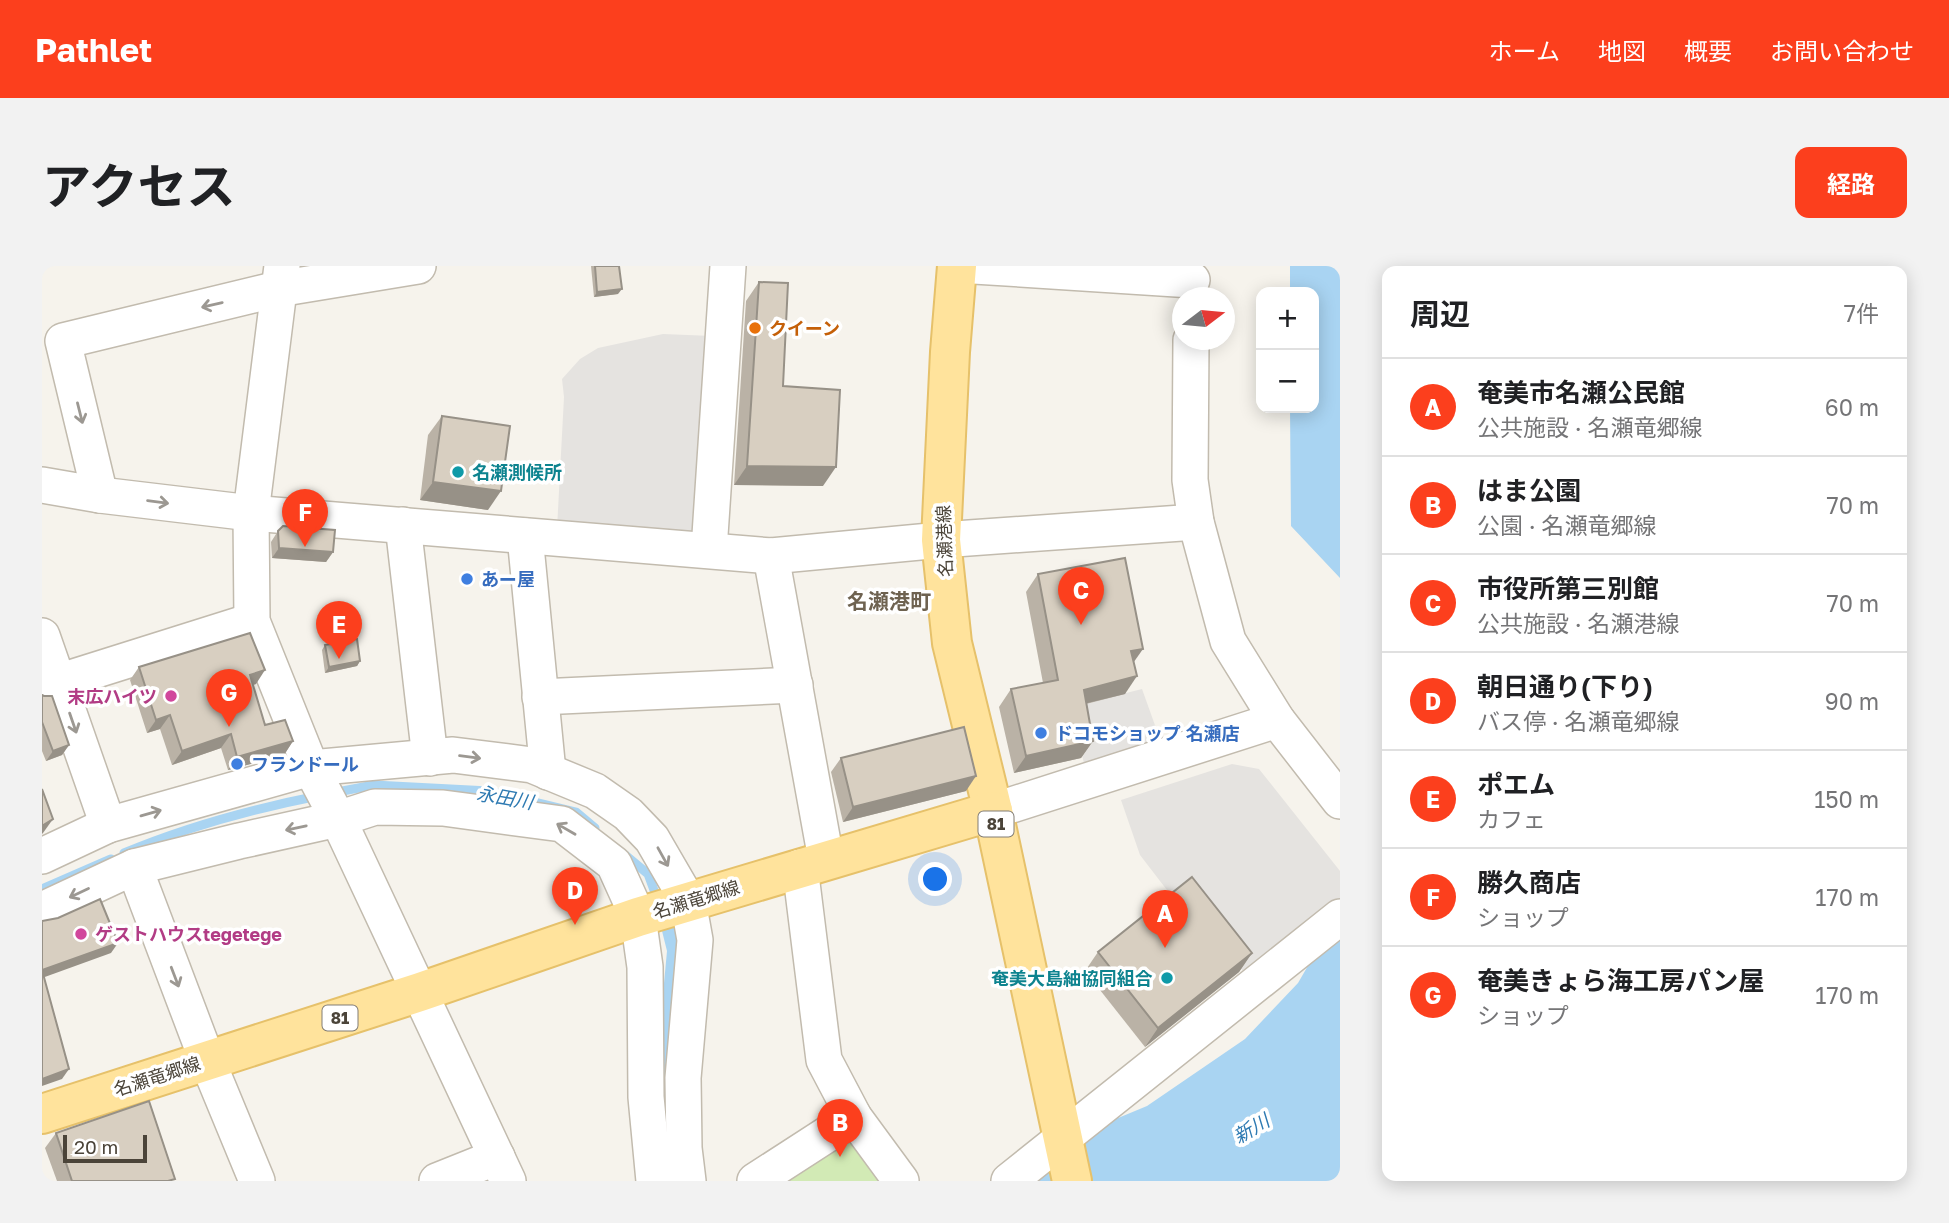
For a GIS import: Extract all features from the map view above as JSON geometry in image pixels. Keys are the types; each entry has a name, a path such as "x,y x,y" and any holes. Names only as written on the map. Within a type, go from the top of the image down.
{"main road":[{"name":"名瀬港線","path":"957,266 941,540 952,643 993,811"},
{"name":"名瀬竜郷線","path":"42,1115 420,992 688,901 993,811"},
{"name":"81","path":"993,811 1067,1157"}],"street":[{"path":"100,495 63,341 280,278 418,266"},
{"path":"709,550 728,266"},
{"path":"974,266 1192,281"},
{"path":"280,278 251,513 252,621 312,768 503,1169 437,1181"},
{"path":"1191,350 1190,480 1196,522 1228,641 1277,720 1340,801"},
{"path":"42,485 100,495 251,513 771,556 941,540 1196,522"},
{"path":"403,526 430,758"},
{"path":"525,536 548,772"},
{"path":"771,556 810,779 824,1060 854,1117 901,1181"},
{"path":"50,684 252,621"},
{"path":"42,636 50,684 108,825"},
{"path":"540,697 795,685"},
{"path":"993,811 1277,720"},
{"path":"42,856 108,825 312,768 453,755 532,765 595,791 628,814 652,839 688,901 695,940 683,1078 684,1148 688,1181"},
{"path":"42,910 134,867 338,819 375,807 443,808 562,824 614,864 638,917 645,967 646,1097 654,1181"},
{"path":"134,867 207,1060 257,1181"},
{"path":"1009,1181 1067,1157 1340,916"},
{"path":"755,1181 854,1117"}],"green space":[{"path":"850,1133 886,1181 777,1181"}],"shaded area":[{"path":"663,334 712,336 700,538 557,529 564,397 562,379 580,359 598,348"},
{"path":"1142,689 1166,756 1088,781 1071,707"},
{"path":"1232,764 1259,769 1340,871 1340,907 1250,980 1178,890 1170,894 1140,855 1121,800"}],"water":[{"path":"1290,266 1340,266 1340,578 1291,526 1290,413 1319,413 1319,287 1290,287"},
{"path":"684,912 689,944 661,1181 655,1080 667,951 659,919"},
{"name":"新川","path":"1340,934 1340,1181 1029,1181 1094,1128 1147,1106 1245,1039 1298,983 1316,952"}],"building":[{"path":"595,266 619,266 622,289 597,292"},
{"path":"759,282 788,283 783,386 840,390 836,467 747,466"},
{"path":"442,416 510,426 501,491 433,482"},
{"path":"283,526 335,530 333,552 279,548 278,531"},
{"path":"1125,558 1143,649 1131,651 1137,676 1084,690 1093,741 1026,756 1011,689 1058,680 1038,574"},
{"path":"250,633 265,670 250,675 265,725 285,720 293,741 237,757 231,734 182,751 170,715 156,720 139,667"},
{"path":"357,639 360,661 329,667 325,645"},
{"path":"42,695 52,696 69,745 53,751 42,722"},
{"path":"964,727 976,776 853,807 841,758"},
{"path":"42,789 53,819 42,826"},
{"name":"奄美大島紬協同組合","path":"1192,877 1252,953 1158,1028 1098,952"},
{"path":"100,899 118,943 42,970 42,921 58,918"},
{"path":"42,970 69,1069 42,1079"},
{"path":"149,1101 175,1179 72,1181 56,1133"}],"waterway":[{"name":"永田川","path":"332,793 374,785 489,791 576,812 595,828"},
{"name":"永田川","path":"124,853 220,820 318,796"},
{"name":"永田川","path":"624,854 648,874 658,901"},
{"name":"永田川","path":"42,889 111,859"}],"place":[{"name":"クイーン","path":"755,328"},
{"name":"名瀬測候所","path":"458,472"},
{"name":"勝久商店","path":"305,547"},
{"name":"あー屋","path":"467,579"},
{"name":"市役所第三別館","path":"1081,625"},
{"name":"ポエム","path":"339,659"},
{"name":"末広ハイツ","path":"171,696"},
{"name":"奄美きょら海工房パン屋","path":"229,727"},
{"name":"ドコモショップ 名瀬店","path":"1041,733"},
{"name":"フランドール","path":"237,764"},
{"name":"朝日通り(下り)","path":"575,925"},
{"name":"ゲストハウスtegetege","path":"81,934"},
{"name":"奄美市名瀬公民館","path":"1165,948"},
{"name":"奄美大島紬協同組合","path":"1167,978"},
{"name":"はま公園","path":"840,1157"}],"district":[{"name":"名瀬港町","path":"889,601"}]}
